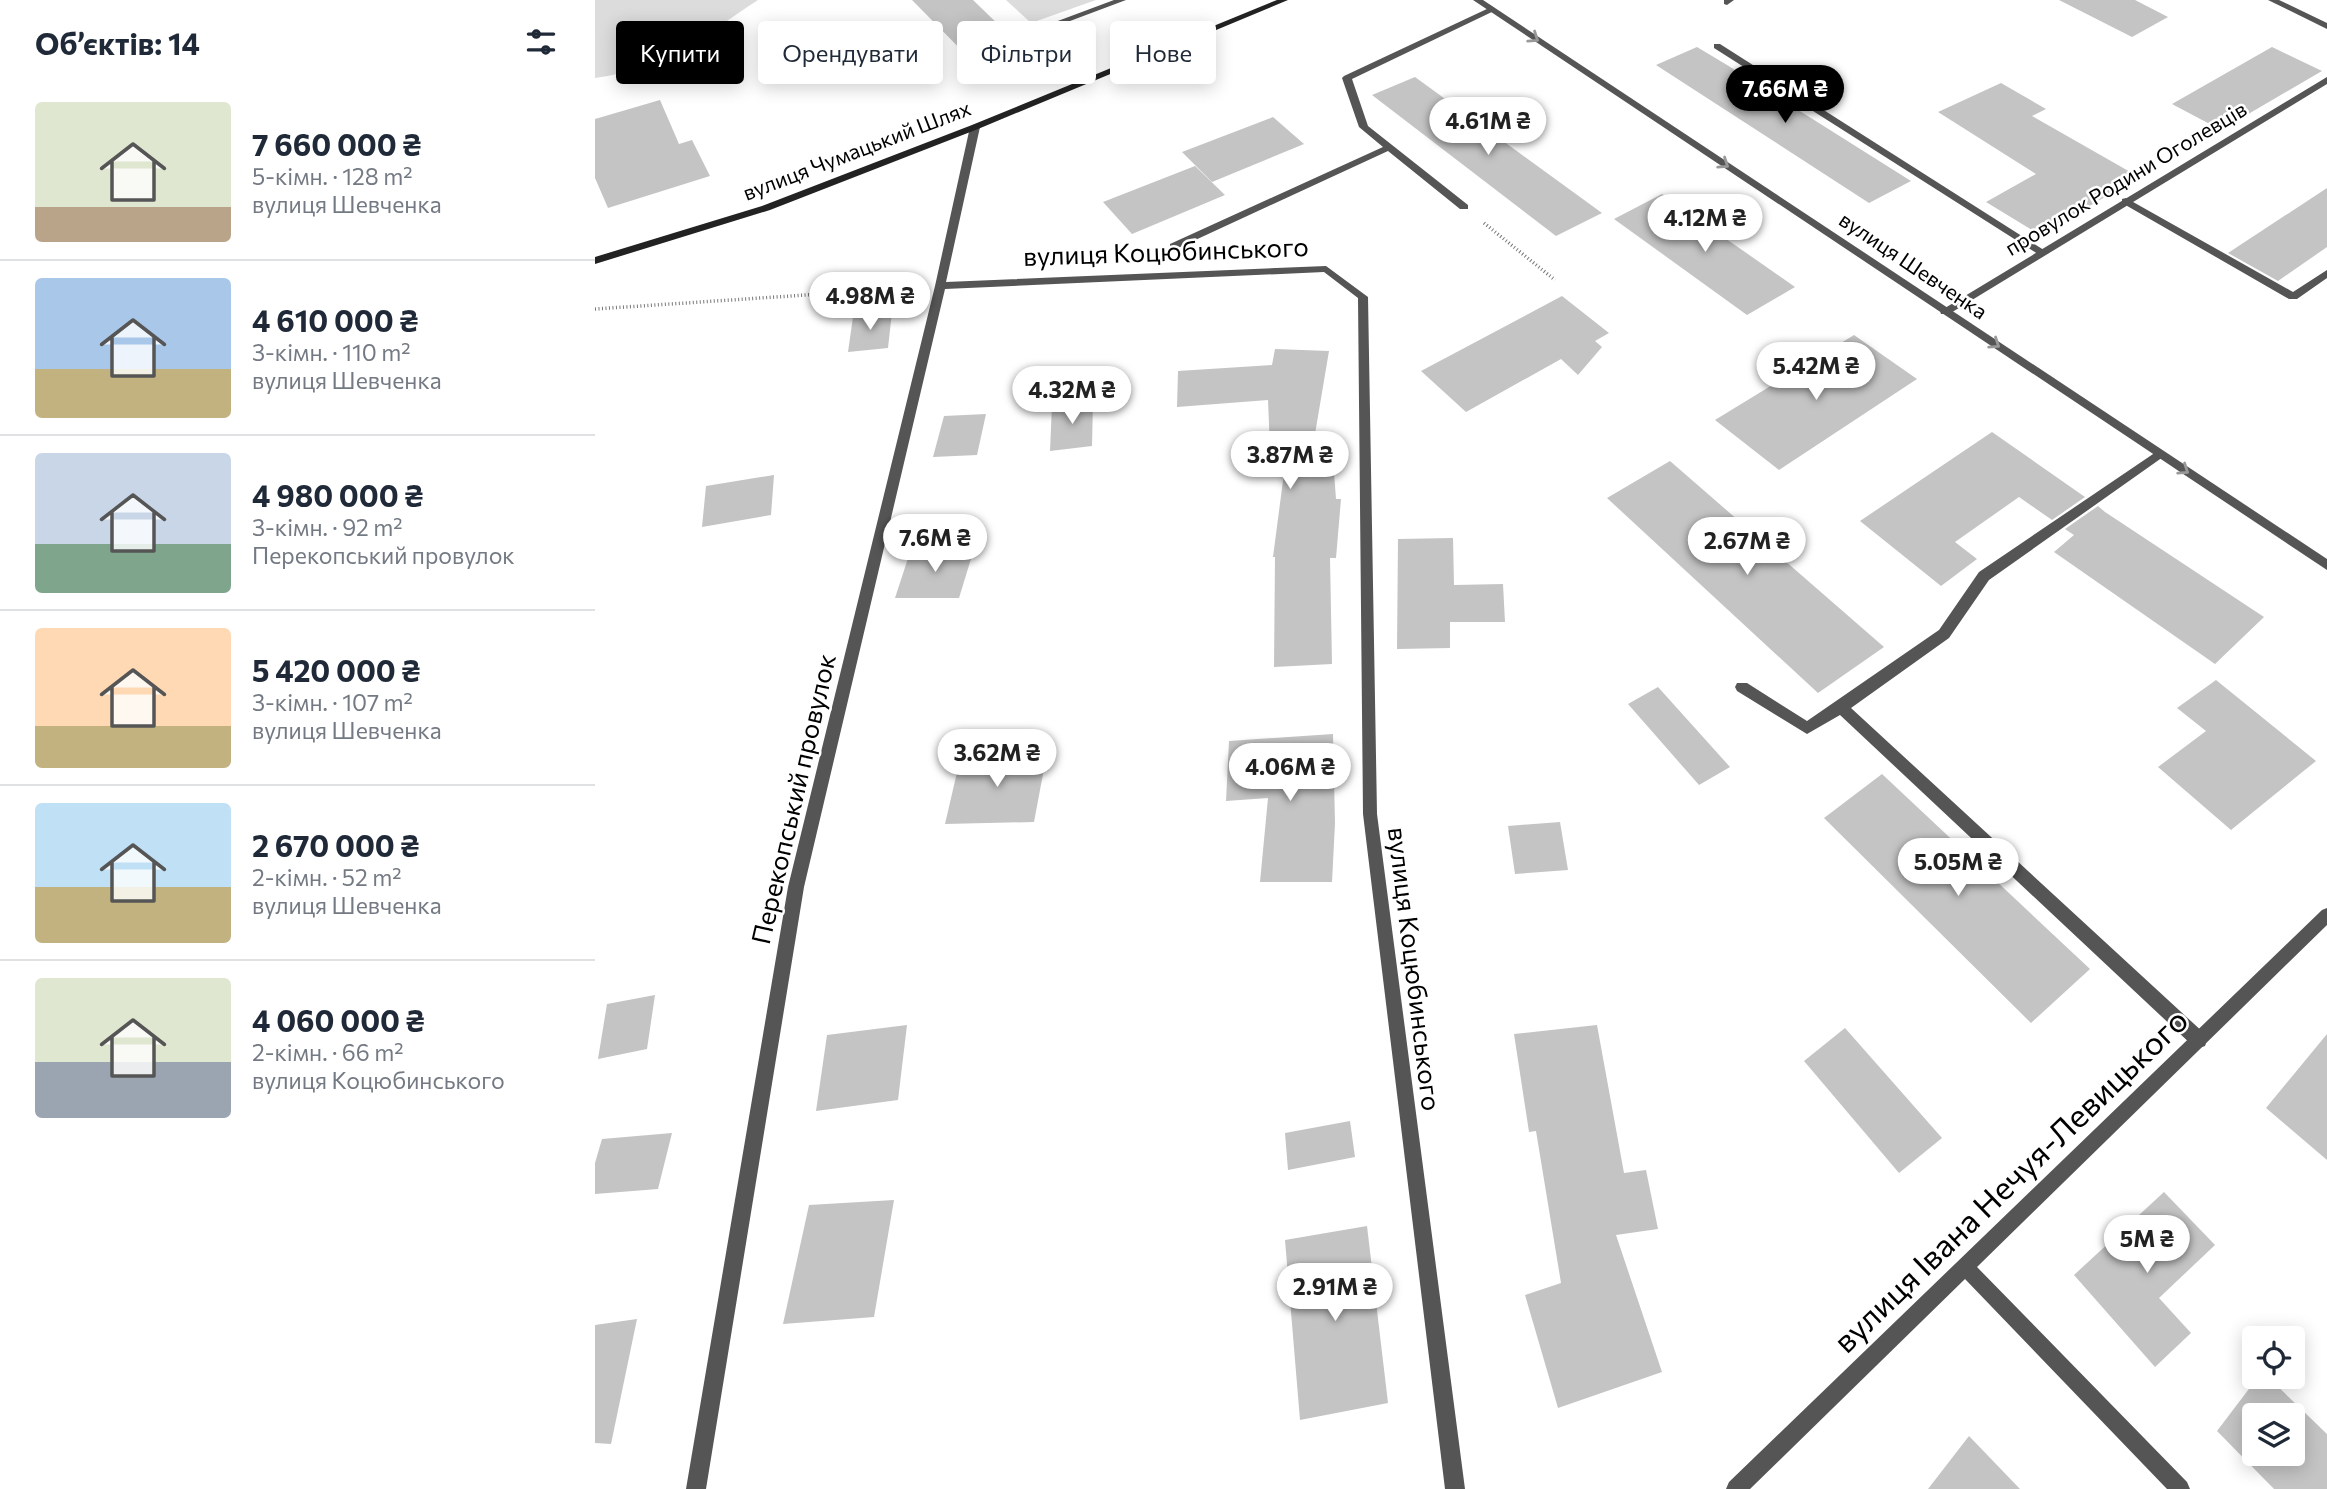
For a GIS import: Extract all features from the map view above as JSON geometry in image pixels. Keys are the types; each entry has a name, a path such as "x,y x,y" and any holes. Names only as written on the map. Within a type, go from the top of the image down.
{"main road":[{"name":"вулиця Чумацький Шлях","path":"595,261 765,208 975,127 1284,0"}],"street":[{"path":"1063,21 1122,0"},
{"name":"вулиця Шевченка","path":"1477,0 2327,565"},
{"path":"2272,0 2327,26"},
{"path":"1464,207 1364,127 1347,78 1492,10"},
{"path":"1717,46 2042,252"},
{"name":"провулок Родини Оголевців","path":"1945,311 2327,80"},
{"name":"Перекопський провулок","path":"696,1489 796,887 940,286 975,127"},
{"path":"1174,246 1390,147"},
{"path":"2126,201 2293,297 2327,273"},
{"name":"вулиця Коцюбинського","path":"940,286 1326,269 1363,297 1370,814 1455,1489"},
{"path":"1742,687 1807,728 1944,634 1984,576 2159,454"},
{"path":"1840,707 2199,1040"},
{"name":"вулиця Івана Нечуя-Левицького","path":"1736,1489 2327,915"},
{"path":"1965,1267 2180,1489"}],"path":[{"path":"1464,207 1555,280"},
{"path":"595,309 940,286"}],"shaded area":[{"path":"595,0 758,0 727,21 616,21 616,75 595,78"},
{"path":"1006,0 1096,0 1037,21 1029,21"}],"building":[{"path":"912,0 973,0 995,21 957,21 957,46 943,31 943,21 933,21"},
{"path":"2059,0 2135,0 2168,17 2132,37"},
{"path":"1697,47 1911,181 1869,203 1656,65"},
{"path":"2272,47 2322,71 2221,130 2172,104"},
{"path":"1415,77 1602,213 1556,236 1372,95"},
{"path":"2001,83 2046,109 2032,116 2139,177 2040,235 1986,202 2036,174 1938,112"},
{"path":"660,100 679,144 692,140 710,176 608,208 595,178 595,119"},
{"path":"1273,117 1304,144 1212,182 1182,152"},
{"path":"1195,166 1225,195 1132,234 1103,202"},
{"path":"2327,188 2327,247 2278,281 2228,253"},
{"path":"1662,194 1795,287 1747,315 1614,219"},
{"path":"1562,296 1609,333 1595,341 1602,347 1578,375 1561,359 1466,412 1421,371"},
{"path":"892,312 888,348 848,352 853,317"},
{"path":"1854,335 1917,379 1779,470 1715,420"},
{"path":"1275,349 1329,351 1315,434 1331,433 1336,499 1341,499 1336,558 1330,558 1332,664 1274,667 1273,557 1284,473 1271,474 1268,400 1177,407 1178,371 1272,365"},
{"path":"1093,401 1092,446 1050,451 1052,405"},
{"path":"986,414 977,455 933,457 944,416"},
{"path":"1992,432 2085,497 2052,520 2019,497 1955,542 1977,559 1941,586 1860,521"},
{"path":"1670,461 1884,647 1818,693 1607,498"},
{"path":"774,475 771,515 702,527 706,486"},
{"path":"2098,506 2264,617 2215,664 2054,552 2074,535 2065,529"},
{"path":"1453,538 1454,585 1503,584 1505,622 1450,622 1450,648 1397,649 1398,539"},
{"path":"911,549 974,549 959,598 895,598"},
{"path":"2216,680 2316,761 2231,830 2158,767 2206,731 2177,708"},
{"path":"1658,687 1730,767 1699,785 1628,704"},
{"path":"1333,734 1335,823 1332,882 1260,882 1268,798 1226,801 1229,741"},
{"path":"1047,753 1034,822 945,824 961,755"},
{"path":"1882,774 2090,969 2031,1023 1824,818"},
{"path":"1560,822 1568,870 1515,874 1508,826"},
{"path":"655,995 647,1049 598,1059 607,1004"},
{"path":"907,1025 898,1100 816,1111 827,1035"},
{"path":"1597,1025 1624,1173 1646,1170 1658,1229 1616,1235 1662,1372 1558,1408 1525,1295 1561,1283 1536,1131 1529,1132 1514,1034"},
{"path":"1845,1028 1942,1138 1899,1173 1804,1061"},
{"path":"2327,1034 2327,1160 2266,1108"},
{"path":"1350,1121 1355,1157 1288,1170 1285,1133"},
{"path":"672,1133 658,1189 595,1194 595,1163 602,1139"},
{"path":"2164,1192 2215,1245 2159,1298 2191,1333 2155,1367 2074,1275"},
{"path":"894,1200 874,1317 783,1324 809,1205"},
{"path":"1367,1226 1388,1403 1300,1420 1285,1240"},
{"path":"637,1319 611,1444 595,1443 595,1325"},
{"path":"2249,1389 2280,1389 2295,1403 2242,1403 2242,1456 2217,1431"},
{"path":"2305,1413 2327,1434 2327,1489 2274,1489 2251,1466 2305,1466"},
{"path":"1969,1436 2020,1489 1928,1489"}]}
